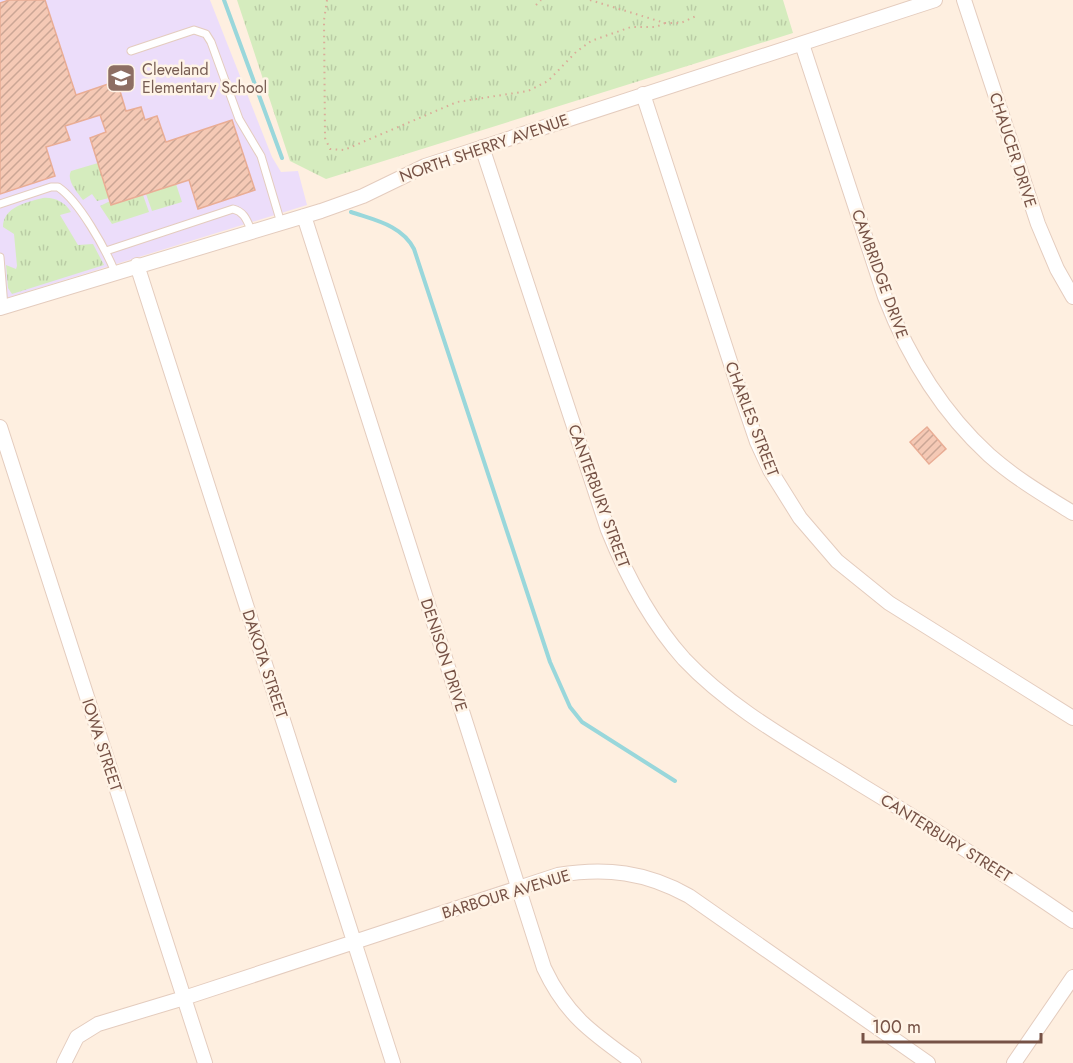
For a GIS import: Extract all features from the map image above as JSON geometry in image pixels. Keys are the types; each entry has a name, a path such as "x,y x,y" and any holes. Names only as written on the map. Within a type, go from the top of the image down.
{"street":[{"name":"NORTH SHERRY AVENUE","path":"2,307 352,201 425,166 935,0"},
{"name":"CHAUCER DRIVE","path":"964,0 1032,208 1057,269 1073,297"},
{"name":"CAMBRIDGE DRIVE","path":"802,44 885,297 910,352 934,390 969,435 991,456 1032,488 1073,513"},
{"name":"CHARLES STREET","path":"643,94 758,442 770,470 800,518 837,561 889,603 1073,718"},
{"name":"CANTERBURY STREET","path":"482,147 608,530 631,582 663,632 704,678 748,713 991,866 1073,921"},
{"name":"DENISON DRIVE","path":"304,216 543,968 558,996 580,1023 634,1063"},
{"name":"DAKOTA STREET","path":"137,265 393,1063"},
{"name":"IOWA STREET","path":"0,427 205,1063"},
{"name":"BARBOUR AVENUE","path":"64,1063 77,1037 89,1029 558,875 597,870 643,876 673,887 928,1063"},
{"path":"1014,1063 1073,978"}],"lane":[{"path":"131,51 194,30 206,34 239,119 261,156 281,223"},
{"path":"0,204 51,187 58,187 74,203 106,251 115,272"},
{"path":"106,251 233,209 240,211 252,232"},
{"path":"0,257 2,307"}],"path":[{"path":"327,0 324,20 325,138 330,149 344,150 457,102 528,91 548,81 576,52 591,41 631,27 656,27 665,23"},
{"path":"536,5 541,0"},
{"path":"590,0 665,23 681,23 696,16"}],"shaded area":[{"name":"Cleveland Elementary School","path":"0,0 210,0 272,157 281,172 298,171 307,205 0,300"}],"green space":[{"path":"237,0 783,0 793,33 326,179 290,161"},
{"path":"98,163 109,198 97,201 92,194 83,200 71,182 71,171"},
{"path":"176,184 182,202 152,211 146,194"},
{"path":"143,195 149,212 112,224 100,206 110,201 112,205"},
{"path":"43,198 59,201 69,208 71,212 60,215 78,245 93,244 104,265 12,294 8,288 6,265 16,269 17,266 14,234 3,227 4,220 11,210"}],"building":[{"path":"9,0 45,0 76,95 117,81 126,111 141,107 145,120 157,116 166,142 232,120 255,190 198,209 189,180 111,205 90,138 106,132 100,115 65,126 70,140 46,147 55,176 0,194 0,3"},
{"path":"927,427 946,449 929,464 910,442"}],"waterway":[{"path":"224,0 282,158"},
{"path":"351,212 395,229 409,241 414,249 550,662 570,707 582,722 675,781"}],"place":[{"name":"Cleveland Elementary School","path":"121,78"}]}
